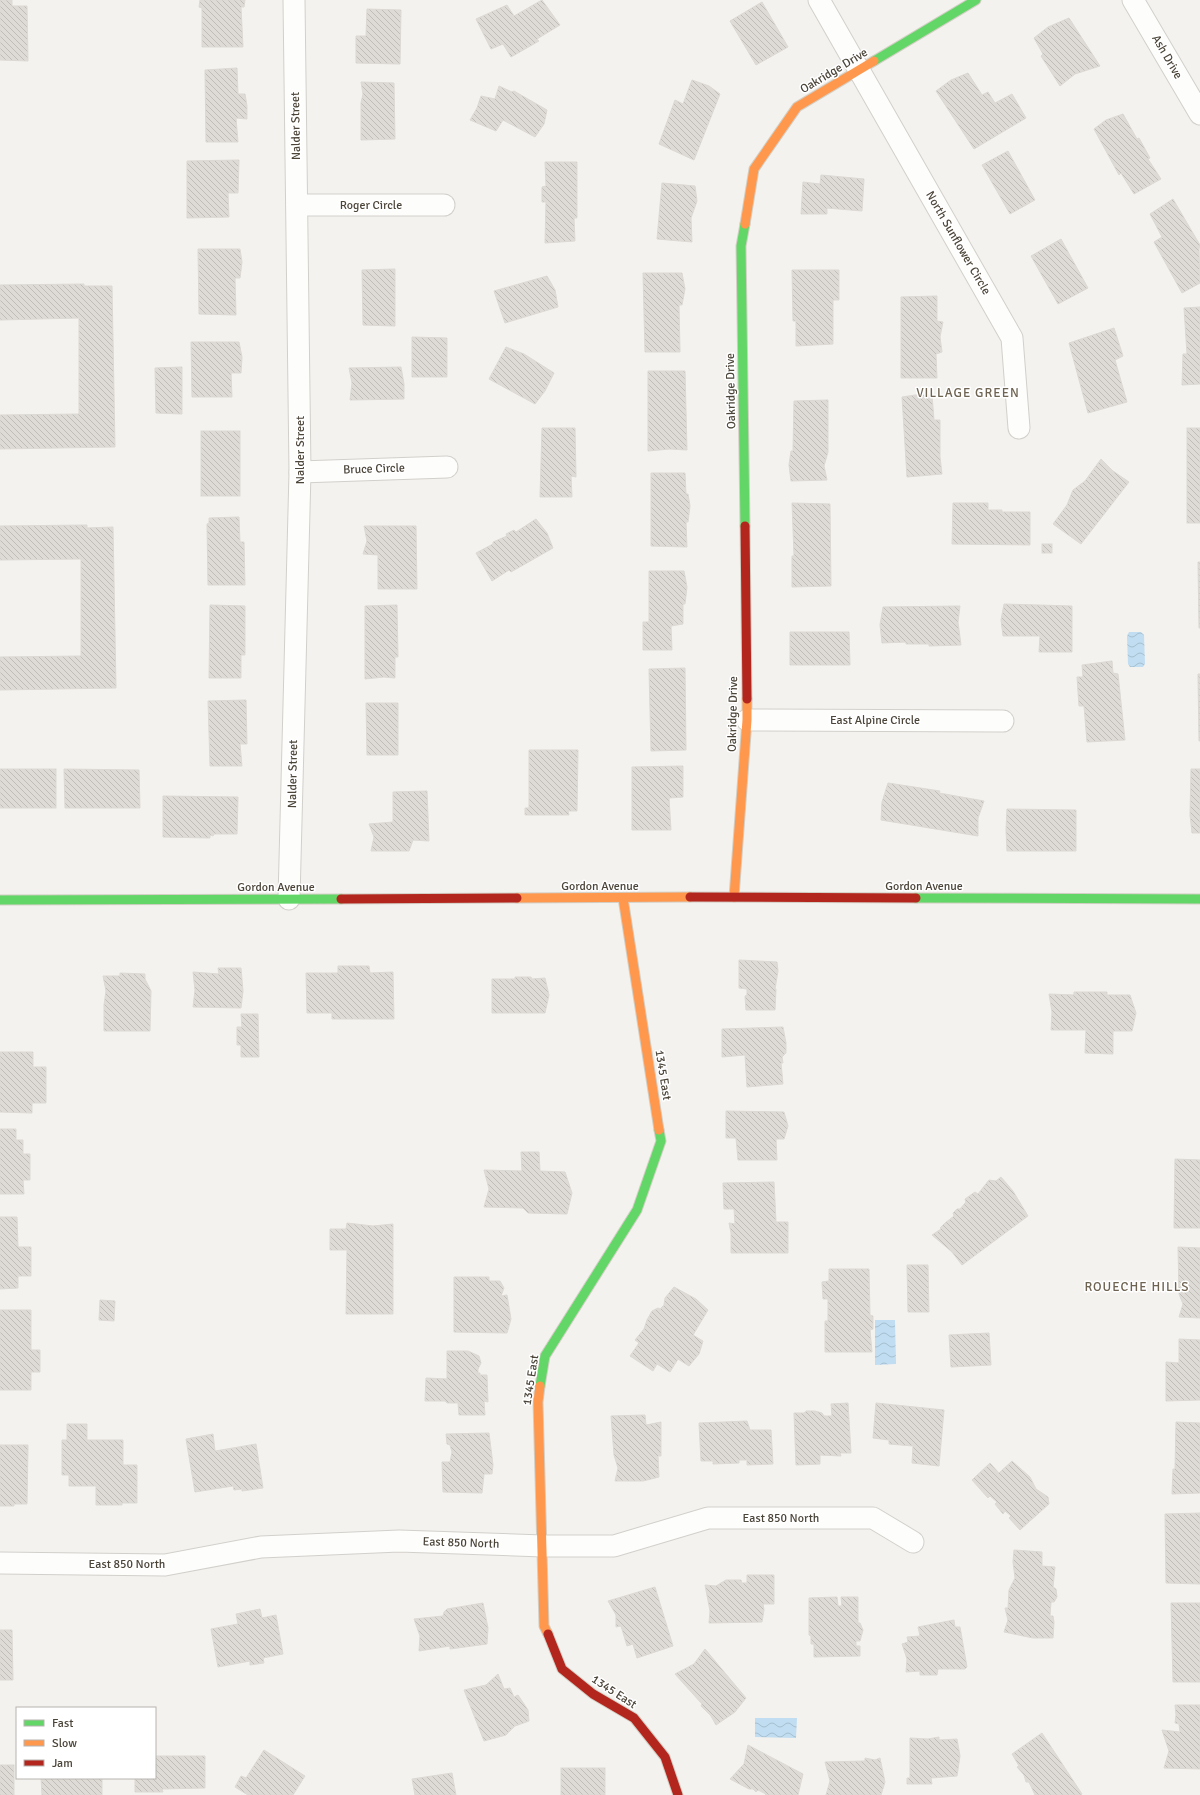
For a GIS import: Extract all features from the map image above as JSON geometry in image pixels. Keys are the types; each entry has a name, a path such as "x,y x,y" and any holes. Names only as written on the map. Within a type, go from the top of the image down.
{"street":[{"name":"Nalder Street","path":"289,899 300,472 294,0"},
{"name":"North Sunflower Circle","path":"819,0 1012,338 1019,428"},
{"name":"Oakridge Drive","path":"734,897 747,720 741,246 754,169 797,107 860,71 976,0"},
{"name":"Ash Drive","path":"1133,0 1200,114"},
{"name":"Roger Circle","path":"297,205 444,205"},
{"name":"Bruce Circle","path":"300,472 447,467"},
{"name":"East Alpine Circle","path":"747,720 1004,721"},
{"name":"Gordon Avenue","path":"0,900 734,897 1200,899"},
{"name":"1345 East","path":"623,898 661,1142 637,1210 545,1356 538,1402 544,1626 562,1669 593,1694 634,1718 665,1757 678,1795"},
{"name":"East 850 North","path":"0,1563 165,1565 261,1548 399,1541 543,1546 614,1546 708,1518 874,1518 913,1542"}],"water":[{"path":"1129,632 1141,632 1144,635 1145,664 1143,667 1130,667 1128,664 1127,636"},
{"path":"875,1320 895,1320 896,1364 875,1365"},
{"path":"755,1718 797,1718 796,1738 755,1737"}],"building":[{"path":"0,0 12,0 12,6 27,6 28,61 0,60"},
{"path":"200,0 245,0 244,7 241,7 243,47 202,47 202,8 199,7"},
{"path":"542,0 560,25 537,39 539,41 511,57 503,44 491,49 476,19 507,5 514,16"},
{"path":"762,2 788,47 756,65 730,21"},
{"path":"367,9 401,10 400,64 356,63 356,36 366,36"},
{"path":"1069,18 1100,66 1075,74 1060,86 1041,56 1043,54 1034,38 1048,27"},
{"path":"237,68 238,94 245,94 247,106 247,119 236,118 238,142 206,142 205,70"},
{"path":"968,73 982,95 988,92 995,103 1012,94 1026,118 974,149 936,91 951,80"},
{"path":"692,80 709,86 720,94 694,160 659,144 675,100 683,104"},
{"path":"361,82 394,83 395,139 361,140 361,103 363,94"},
{"path":"499,86 512,92 514,91 547,110 544,124 535,137 503,120 496,131 470,120 477,108 481,96 495,99"},
{"path":"1123,114 1137,139 1139,138 1150,158 1148,159 1161,179 1134,194 1121,173 1119,175 1094,129 1106,120"},
{"path":"1008,151 1035,200 1010,214 982,165"},
{"path":"239,160 238,193 228,193 229,217 187,218 187,161"},
{"path":"545,162 577,162 577,218 574,218 575,241 545,243 546,202 542,202 542,187 546,186"},
{"path":"821,175 864,179 862,211 827,208 827,214 801,214 803,182 820,184"},
{"path":"662,183 695,186 697,201 691,218 692,242 657,239"},
{"path":"1173,199 1200,245 1200,283 1182,293 1154,242 1162,237 1150,214"},
{"path":"1061,239 1088,288 1058,304 1031,256"},
{"path":"198,249 240,249 242,262 240,278 235,278 236,315 199,314"},
{"path":"395,269 395,326 363,325 362,270"},
{"path":"792,270 839,270 839,300 833,300 833,344 796,346 796,321 793,321"},
{"path":"643,273 682,273 685,289 682,305 679,305 680,352 645,352"},
{"path":"547,276 555,290 558,307 505,323 494,291"},
{"path":"84,284 84,286 112,286 115,447 0,449 0,415 79,414 79,318 0,320 0,285"},
{"path":"937,296 937,321 943,322 940,337 942,352 936,354 937,378 901,378 901,297"},
{"path":"1200,307 1200,384 1182,385 1183,354 1187,354 1184,308"},
{"path":"1114,328 1123,356 1115,360 1127,402 1088,413 1069,343"},
{"path":"412,337 447,338 447,377 412,377"},
{"path":"191,342 239,342 242,357 241,373 231,373 232,397 192,397"},
{"path":"506,347 524,354 554,373 545,391 535,404 489,379"},
{"path":"182,367 182,414 156,413 155,368"},
{"path":"401,367 404,384 404,399 350,400 352,383 349,368"},
{"path":"648,371 685,371 687,450 670,449 648,451"},
{"path":"932,395 934,420 940,420 940,457 942,474 907,477 902,397"},
{"path":"828,400 828,452 824,466 827,480 791,481 789,465 791,451 793,451 794,401"},
{"path":"542,428 575,428 576,477 571,476 572,497 540,497"},
{"path":"1187,428 1200,428 1200,523 1187,523"},
{"path":"201,431 240,431 240,496 201,496"},
{"path":"1101,459 1113,471 1129,482 1081,544 1053,524 1067,505 1073,490 1085,481"},
{"path":"651,473 685,473 686,494 688,494 690,506 688,522 686,522 687,547 651,546"},
{"path":"792,503 830,504 831,586 792,587 792,556 794,556"},
{"path":"953,503 988,503 988,510 1002,510 1002,512 1030,512 1030,545 952,544"},
{"path":"239,517 240,542 244,542 245,585 208,585 207,524 209,523 209,518"},
{"path":"536,519 547,533 553,548 511,572 509,570 492,581 476,553 493,544 493,542 507,536 506,534 514,530 516,532"},
{"path":"87,525 87,528 113,527 116,688 0,690 0,657 81,656 81,559 0,560 0,526"},
{"path":"364,526 416,526 417,589 378,589 378,555 363,554 367,541"},
{"path":"1042,544 1052,544 1052,553 1042,553"},
{"path":"1198,562 1200,562 1200,628 1199,628"},
{"path":"649,571 684,571 687,587 685,604 683,604 683,624 671,626 672,650 643,650 643,622 649,622"},
{"path":"1004,604 1072,606 1072,652 1039,652 1040,636 1003,636 1001,620"},
{"path":"210,605 245,606 245,655 241,655 241,678 209,678"},
{"path":"397,605 398,657 395,657 395,678 384,677 365,679 365,606"},
{"path":"960,606 958,622 961,645 929,646 929,644 906,644 906,642 882,643 880,625 883,607"},
{"path":"790,632 849,632 850,665 790,665"},
{"path":"1112,661 1113,673 1118,674 1125,740 1087,742 1084,706 1079,706 1077,677 1083,677 1082,665"},
{"path":"685,668 686,750 651,751 649,669"},
{"path":"1198,674 1200,674 1200,741 1199,741"},
{"path":"246,700 247,744 240,744 242,766 210,766 208,701"},
{"path":"366,703 398,703 398,755 367,755"},
{"path":"529,750 578,750 577,811 568,811 569,815 525,815 525,808 529,808"},
{"path":"683,766 683,797 669,798 671,830 632,830 632,767"},
{"path":"0,769 56,769 56,808 0,808"},
{"path":"64,769 139,770 140,808 65,808"},
{"path":"1191,769 1200,769 1200,833 1192,833 1190,815"},
{"path":"888,783 940,791 939,793 984,801 978,818 978,836 881,820 882,802"},
{"path":"427,791 429,841 413,840 409,851 371,851 374,837 369,824 393,822 393,792"},
{"path":"163,796 238,797 237,834 214,834 213,836 210,835 210,838 163,837"},
{"path":"1007,809 1076,810 1076,851 1007,851"},
{"path":"739,960 777,962 778,971 775,989 775,1010 746,1010 745,996 747,995 747,989 739,988"},
{"path":"338,966 369,966 370,973 393,972 394,1019 332,1019 332,1013 307,1013 306,973 338,973"},
{"path":"218,968 241,968 243,991 241,1008 193,1007 195,990 193,972 219,974"},
{"path":"120,973 145,974 145,979 151,991 150,1031 104,1031 104,1005 106,991 103,976 120,976"},
{"path":"515,977 531,977 532,979 545,978 549,995 545,1013 492,1013 492,979 515,979"},
{"path":"1074,992 1107,992 1107,995 1130,995 1136,1013 1132,1031 1113,1031 1113,1054 1085,1053 1086,1030 1051,1030 1052,1012 1049,994 1074,995"},
{"path":"241,1014 258,1014 259,1057 241,1057 241,1045 237,1045 237,1027 242,1027"},
{"path":"783,1027 786,1053 782,1057 783,1063 781,1063 783,1084 747,1087 745,1055 722,1057 722,1029"},
{"path":"0,1052 33,1052 33,1067 46,1067 46,1103 32,1103 32,1113 0,1112"},
{"path":"726,1111 784,1112 788,1126 784,1139 776,1139 777,1160 738,1160 736,1138 726,1138"},
{"path":"0,1129 16,1129 16,1140 23,1140 23,1154 30,1154 30,1180 23,1180 24,1194 0,1194"},
{"path":"521,1152 539,1152 540,1171 565,1172 572,1193 567,1214 528,1213 523,1208 484,1207 489,1189 484,1170 522,1171"},
{"path":"1175,1159 1200,1160 1200,1228 1174,1228"},
{"path":"1001,1177 1013,1191 1028,1216 962,1265 952,1252 932,1235 941,1229 940,1228 945,1223 954,1216 953,1213 957,1209 960,1209 966,1202 965,1199 975,1192 978,1194 989,1180 996,1181"},
{"path":"774,1182 776,1222 788,1222 788,1253 731,1253 731,1233 729,1223 735,1224 734,1209 724,1209 723,1183"},
{"path":"0,1217 17,1217 18,1247 31,1247 31,1276 18,1276 18,1288 0,1289"},
{"path":"347,1223 373,1226 393,1224 393,1314 346,1314 347,1250 330,1250 330,1229 346,1229"},
{"path":"1178,1247 1200,1248 1200,1318 1179,1317 1183,1304 1179,1294"},
{"path":"907,1265 928,1265 929,1312 908,1312"},
{"path":"829,1269 869,1269 870,1315 873,1316 873,1329 870,1330 872,1352 825,1352 825,1321 828,1321 828,1299 823,1299 822,1282 829,1281"},
{"path":"454,1277 489,1277 489,1281 500,1281 504,1288 501,1296 507,1295 511,1319 507,1333 454,1332"},
{"path":"674,1287 696,1299 708,1310 693,1335 703,1341 699,1354 689,1366 678,1359 670,1372 657,1364 653,1371 630,1356 639,1343 635,1340 644,1329 652,1311 658,1308 660,1309 664,1305 665,1298"},
{"path":"100,1300 115,1301 114,1321 99,1320"},
{"path":"0,1310 31,1310 31,1350 40,1350 40,1372 31,1372 31,1390 0,1390"},
{"path":"989,1333 991,1365 951,1367 949,1335"},
{"path":"1179,1339 1200,1340 1200,1400 1166,1401 1166,1362 1179,1363"},
{"path":"447,1351 468,1351 479,1356 481,1363 478,1373 480,1373 480,1375 487,1375 488,1402 484,1401 485,1415 459,1415 458,1403 447,1403 445,1401 425,1401 426,1378 447,1379"},
{"path":"848,1403 851,1453 840,1453 841,1456 820,1455 820,1464 796,1465 794,1413 815,1411 822,1413 824,1416 832,1416 831,1404"},
{"path":"876,1403 944,1410 939,1466 912,1463 913,1446 889,1444 889,1440 873,1438"},
{"path":"645,1415 646,1425 661,1422 661,1456 658,1456 659,1477 643,1481 615,1481 618,1468 614,1455 611,1416"},
{"path":"747,1421 750,1430 771,1430 773,1464 747,1465 747,1460 739,1460 739,1463 713,1464 713,1461 701,1461 699,1423"},
{"path":"1176,1422 1200,1423 1200,1493 1172,1494 1173,1469 1175,1469"},
{"path":"67,1424 87,1424 87,1440 123,1440 123,1465 137,1465 137,1503 122,1503 122,1505 96,1505 96,1486 69,1486 69,1475 62,1475 62,1440 67,1440"},
{"path":"489,1433 493,1465 492,1474 484,1474 482,1493 443,1492 442,1462 450,1462 452,1452 450,1445 447,1444 446,1434"},
{"path":"213,1434 215,1451 256,1444 263,1488 242,1491 242,1489 234,1490 233,1486 195,1492 186,1439"},
{"path":"0,1445 28,1445 27,1504 0,1506"},
{"path":"1012,1461 1030,1477 1036,1489 1048,1497 1049,1504 1020,1530 1009,1518 1011,1516 1005,1511 1003,1514 995,1504 997,1502 990,1496 988,1498 972,1480 990,1463 999,1473"},
{"path":"1200,1513 1200,1584 1166,1583 1165,1514"},
{"path":"1014,1550 1042,1552 1042,1566 1055,1567 1053,1587 1056,1589 1057,1597 1054,1602 1051,1602 1050,1616 1053,1616 1054,1622 1053,1638 1033,1638 1004,1632 1008,1620 1005,1608 1008,1608 1009,1590 1015,1578 1013,1562"},
{"path":"747,1575 774,1575 774,1604 763,1604 764,1610 762,1622 709,1623 710,1611 705,1585 716,1586 726,1580 741,1580 742,1583 747,1583"},
{"path":"655,1587 673,1646 637,1658 633,1644 627,1646 621,1626 616,1627 616,1615 608,1601"},
{"path":"837,1597 838,1606 842,1606 841,1597 858,1597 858,1623 860,1623 863,1630 860,1641 856,1641 856,1646 860,1646 860,1656 814,1657 814,1644 811,1644 811,1636 809,1635 809,1598"},
{"path":"483,1603 488,1628 487,1644 450,1649 450,1646 419,1651 420,1636 414,1619 443,1616 447,1609"},
{"path":"1171,1603 1200,1603 1200,1682 1173,1682"},
{"path":"260,1609 262,1618 276,1615 283,1654 263,1658 264,1663 250,1665 250,1661 218,1667 211,1629 238,1624 236,1614"},
{"path":"954,1620 955,1627 960,1627 967,1667 965,1669 938,1669 937,1675 920,1675 920,1671 906,1672 907,1659 902,1644 908,1642 907,1637 920,1636 918,1627"},
{"path":"0,1630 12,1630 13,1680 0,1680"},
{"path":"705,1649 746,1698 735,1712 716,1725 711,1716 701,1706 702,1704 675,1674 694,1664"},
{"path":"498,1674 504,1689 510,1688 514,1697 518,1695 528,1710 529,1721 515,1726 506,1735 484,1741 464,1690 486,1685"},
{"path":"1175,1705 1200,1705 1200,1769 1164,1768 1169,1751 1162,1730 1180,1732 1179,1724 1175,1723"},
{"path":"1042,1733 1082,1794 1081,1795 1035,1795 1029,1782 1026,1782 1024,1775 1017,1767 1019,1766 1012,1754"},
{"path":"939,1737 939,1740 957,1739 960,1756 957,1776 931,1778 932,1784 907,1784 907,1778 910,1778 910,1738 928,1739"},
{"path":"748,1745 803,1774 798,1795 765,1795 766,1794 758,1790 756,1792 753,1789 749,1789 730,1779 744,1764"},
{"path":"264,1750 305,1776 293,1795 248,1795 235,1787 241,1776 246,1778"},
{"path":"156,1756 205,1756 205,1788 162,1789 163,1792 135,1792 135,1779 156,1779"},
{"path":"865,1758 875,1760 880,1758 885,1782 881,1795 826,1795 830,1781 825,1762 865,1761"},
{"path":"0,1765 14,1765 14,1795 0,1795"},
{"path":"561,1768 605,1768 605,1795 561,1795"},
{"path":"452,1773 456,1795 415,1795 412,1779"},
{"path":"41,1779 102,1779 102,1795 42,1795"}],"traffic: fast":[{"path":"874,61 976,0"},
{"path":"745,224 741,246 745,526"},
{"path":"916,898 1200,899"},
{"path":"0,900 341,899"},
{"path":"540,1386 545,1356 637,1210 661,1141 659,1130"}],"traffic: slow":[{"path":"745,224 754,169 797,107 874,61"},
{"path":"734,897 747,720 747,699"},
{"path":"517,898 690,897"},
{"path":"623,898 659,1130"},
{"path":"540,1386 538,1402 544,1626 548,1634"}],"traffic: jam":[{"path":"745,526 747,699"},
{"path":"690,897 916,898"},
{"path":"341,899 517,898"},
{"path":"548,1634 562,1669 593,1694 634,1718 665,1757 678,1795"}],"district":[{"name":"VILLAGE GREEN","path":"968,393"},
{"name":"ROUECHE HILLS","path":"1137,1287"}]}
